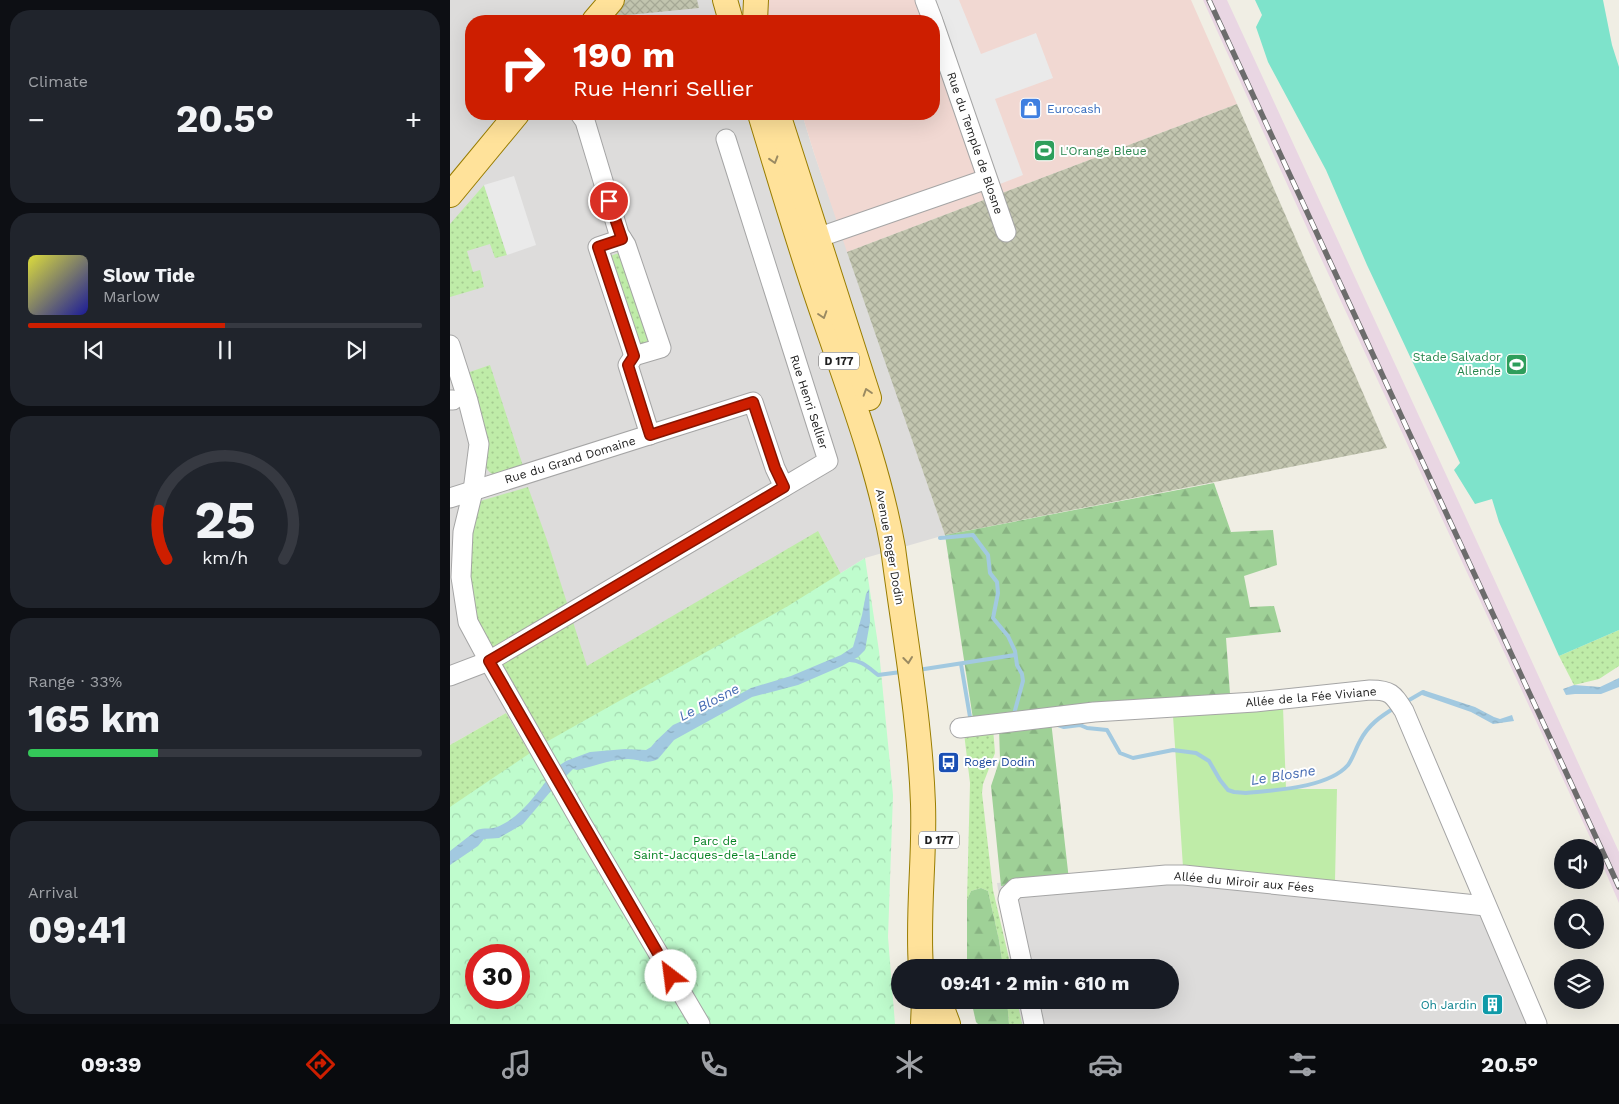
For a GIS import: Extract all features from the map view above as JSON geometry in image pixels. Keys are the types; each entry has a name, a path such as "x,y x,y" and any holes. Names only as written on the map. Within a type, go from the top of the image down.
{"main road":[{"path":"599,15 612,0"},
{"path":"725,0 729,15"},
{"path":"755,15 756,0"},
{"path":"450,195 512,120"},
{"name":"Avenue Roger Dodin","path":"762,120 800,245 876,473 910,610"},
{"name":"Avenue Roger Dodin","path":"780,120 896,486 909,544 910,610 923,714 939,804 935,923 937,959"},
{"name":"Avenue Roger Dodin","path":"921,959 923,807 921,766 923,714"},
{"path":"923,1024 924,1009"},
{"path":"942,1009 948,1024"}],"street":[{"name":"Rue du Temple de Blosne","path":"925,0 930,15"},
{"name":"Rue du Temple de Blosne","path":"940,43 1006,232"},
{"path":"584,120 618,231 626,245 661,348 634,356 628,365 650,435"},
{"name":"Rue Henri Sellier","path":"450,676 489,661 828,461 726,139"},
{"path":"817,238 987,179"},
{"path":"622,239 598,247 634,356"},
{"path":"450,345 468,401 479,444 473,491 463,532 461,577 468,622 700,1024"},
{"name":"Rue du Grand Domaine","path":"450,498 753,402 775,468 784,487"},
{"name":"Allée de la Fée Viviane","path":"960,728 1094,712 1255,702 1370,690 1388,691 1400,705 1537,1024"},
{"name":"Allée du Miroir aux Fées","path":"1020,959 1008,899 1009,895 1016,888 1184,875 1486,906"},
{"path":"1031,1009 1034,1024"}],"shaded area":[{"path":"450,0 756,0 765,15 465,15 465,120 804,120 945,535 865,558 788,606 527,754 506,713 450,745"},
{"path":"622,0 697,0 699,8 628,15 610,15"},
{"path":"756,0 1191,0 1237,104 847,252 804,120 940,120 940,15 765,15"},
{"path":"933,0 959,0 981,54 1036,33 1053,78 995,99 1023,175 1000,184"},
{"path":"1203,0 1227,0 1479,546 1619,852 1619,903 1604,869 1604,839 1591,839"},
{"path":"1237,104 1387,448 945,535 847,252"},
{"path":"514,176 536,245 507,255 484,185"},
{"path":"1191,867 1491,897 1545,1024 1020,1024 1018,1009 1179,1009 1179,959 1010,959 997,883"}],"green space":[{"name":"Stade Salvador Allende","path":"1255,0 1603,0 1612,45 1619,67 1619,630 1559,656 1499,522 1492,499 1475,504 1454,470 1460,463 1367,265 1326,170 1268,62 1256,27 1262,15"},
{"path":"484,185 507,255 495,258 490,244 467,251 473,272 480,270 484,287 450,297 450,224"},
{"path":"622,252 651,341 637,345 607,257"},
{"path":"490,365 524,469 502,475 492,474 485,465 464,374"},
{"path":"1214,483 1231,532 1273,530 1277,565 1244,576 1250,607 1274,606 1281,632 1226,638 1230,694 973,719 945,535"},
{"path":"528,487 587,666 818,531 842,576 540,751 489,661 461,577 477,502"},
{"name":"Parc de Saint-Jacques-de-la-Lande","path":"865,558 879,651 893,795 888,937 891,1009 894,1009 895,1024 450,1024 450,807 548,741 788,606"},
{"path":"1619,630 1619,666 1599,679 1574,685 1559,656"},
{"path":"1283,707 1286,789 1337,789 1335,881 1183,867 1173,716"},
{"path":"506,713 532,757 450,813 450,745"},
{"path":"1051,721 1069,880 1001,886 991,786 1000,759 999,728"},
{"path":"993,728 995,753 983,784 982,793 993,890 1009,959 1002,959 988,891 981,888 971,891 967,900 970,783 964,733"},
{"path":"981,888 988,891 1002,959 967,959 967,900 971,891"},
{"path":"973,1009 1008,1009 1009,1024 978,1024"},
{"path":"1008,1009 1019,1009 1022,1024 1009,1024"}],"water":[{"path":"869,589 870,622 865,650 858,657 798,685 752,697 674,740 658,759 654,761 622,759 577,770 573,769 523,824 499,838 484,839 478,846 450,865 450,851 477,830 497,827 515,816 530,801 557,767 566,761 590,752 625,749 646,750 673,725 751,688 791,676 841,655 853,647 866,594"},
{"path":"1619,678 1619,687 1601,694 1566,695 1563,689 1574,685 1600,687"},
{"path":"1423,690 1475,707 1500,719 1512,715 1514,721 1493,724 1471,712 1422,695"}],"waterway":[{"name":"Le Blosne","path":"940,538 973,535 988,555 990,573 997,582 998,593 993,618 1008,636 1015,651 1017,665 1022,674 1023,681 1014,714"},
{"name":"Le Blosne","path":"918,670 1015,655"},
{"name":"Le Blosne","path":"848,660 860,662 878,675 901,672"},
{"name":"Le Blosne","path":"961,664 970,717"},
{"name":"Le Blosne","path":"1404,703 1423,692 1427,694"},
{"name":"Le Blosne","path":"1055,724 1064,727 1080,725 1087,728 1107,730 1120,753 1133,758 1173,750 1196,753 1209,761 1228,790 1246,793 1286,789 1315,783 1339,773 1348,765 1367,730 1380,717 1396,707"}],"railway":[{"path":"1209,0 1619,887"}],"place":[{"name":"Eurocash","path":"1031,109"},
{"name":"L'Orange Bleue","path":"1044,151"},
{"name":"Stade Salvador Allende","path":"1517,364"},
{"name":"Roger Dodin","path":"948,762"},
{"name":"Oh Jardin","path":"1493,1005"}],"route":[{"path":"609,201 622,239 598,247 634,356 628,365 650,435 753,402 775,468 784,487 489,661 671,976"}]}
